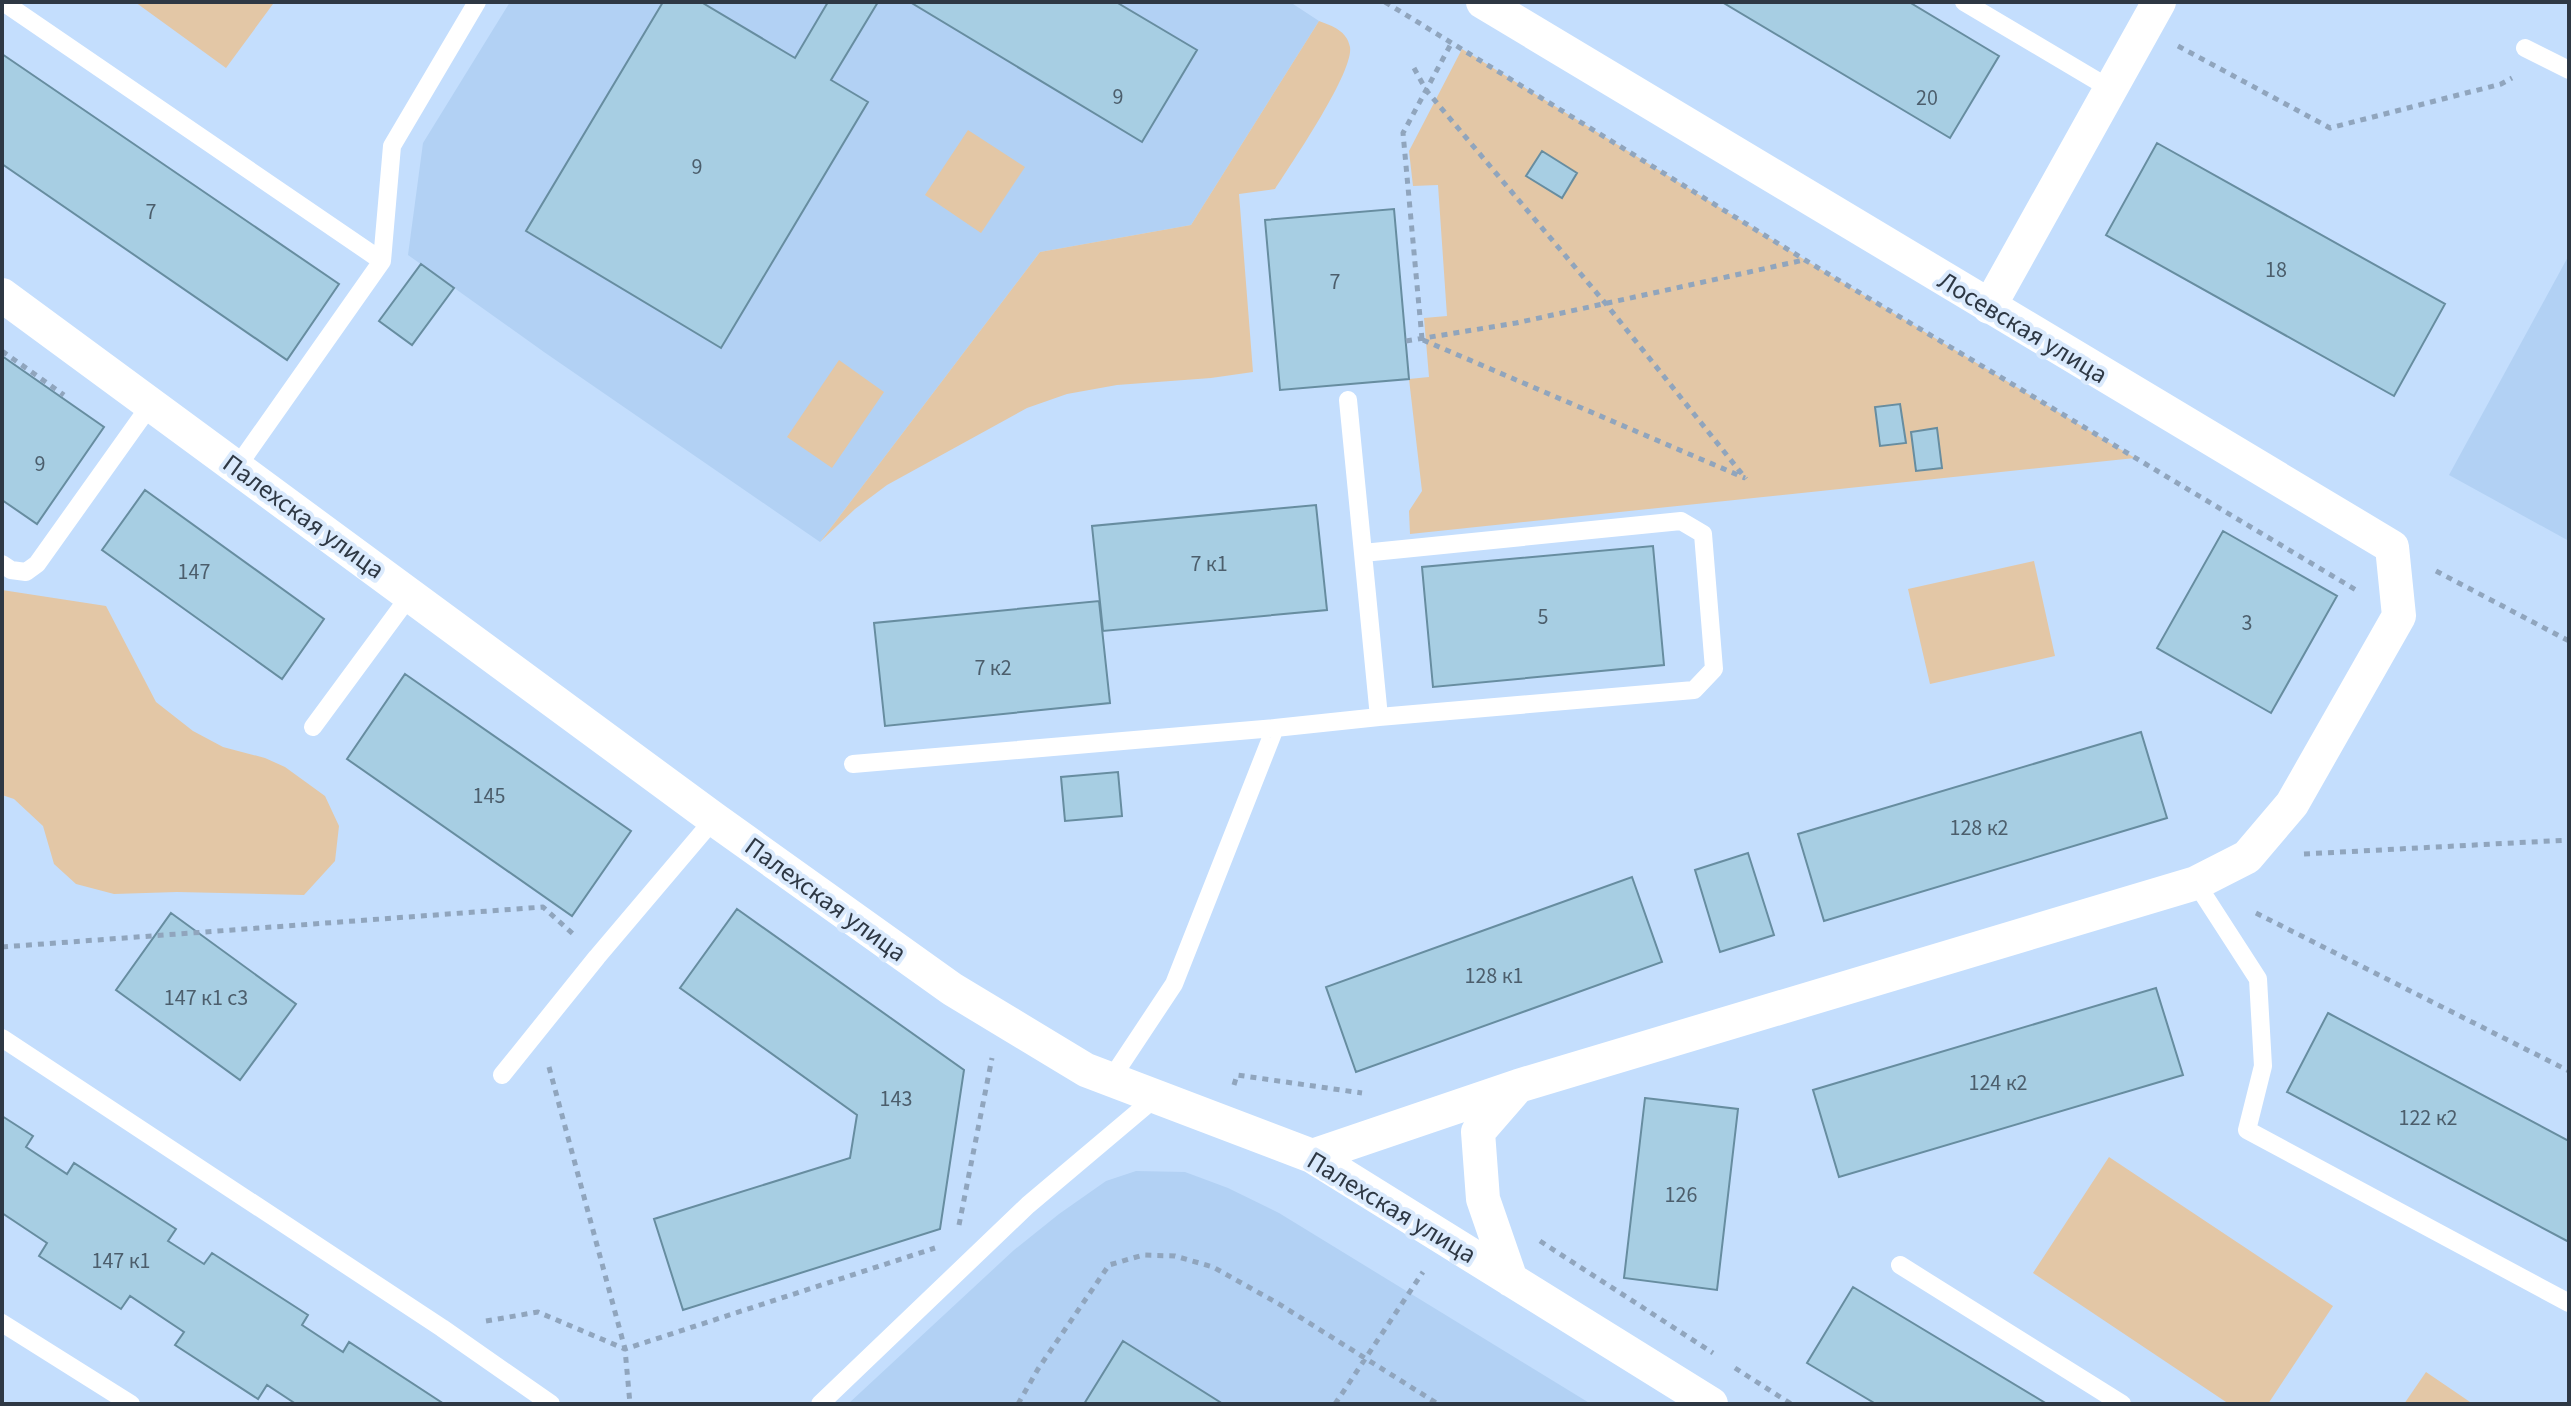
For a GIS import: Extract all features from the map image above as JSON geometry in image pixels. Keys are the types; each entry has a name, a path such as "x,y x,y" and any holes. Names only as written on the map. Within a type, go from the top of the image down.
{"street":[{"name":"Лосевская улица","path":"1483,2 2392,547"},
{"path":"1989,307 2152,15"},
{"name":"Палехская улица","path":"2,295 714,819 952,989 1086,1070 1312,1156 1711,1404"},
{"path":"1312,1156 1518,1086 2196,883 2247,857 2292,804 2399,616 2392,547"},
{"path":"1511,1280 1483,1199 1478,1132 1518,1086"}],"lane":[{"path":"3,2 382,261"},
{"path":"237,467 382,261 392,146 477,2"},
{"path":"1964,2 2109,88"},
{"path":"2525,48 2569,70"},
{"path":"1348,400 1379,717"},
{"path":"2,564 11,570 26,572 37,564 151,404"},
{"path":"853,764 1694,690 1714,669 1703,534 1681,521 1363,553"},
{"path":"313,727 411,594"},
{"path":"1111,1079 1174,984 1275,728"},
{"path":"502,1075 714,819"},
{"path":"2196,883 2258,979 2263,1066 2247,1130 2569,1303"},
{"path":"2,1038 442,1328 551,1404"},
{"path":"820,1404 1028,1205 1156,1097"},
{"path":"1900,1265 2122,1404"},
{"path":"2,1323 131,1404"}],"path":[{"path":"1385,2 1805,260 2399,616"},
{"path":"2152,15 2330,128 2501,84 2549,60"},
{"path":"1422,339 1403,133 1452,42"},
{"path":"1414,68 1426,90 1606,304 1746,479 1422,339"},
{"path":"1406,341 1606,304 1805,260"},
{"path":"2392,547 2569,641"},
{"path":"2247,857 2569,840"},
{"path":"2,947 543,907 597,957"},
{"path":"2251,911 2569,1071"},
{"path":"539,1031 625,1349 630,1404"},
{"path":"958,1227 992,1058"},
{"path":"1529,1234 1791,1404"},
{"path":"442,1328 538,1312 625,1349 941,1246"},
{"path":"1018,1404 1038,1369 1109,1265 1143,1255 1175,1256 1213,1267 1367,1357 1438,1404"},
{"path":"1335,1404 1424,1271"}],"shaded area":[{"path":"135,2 270,2 273,4 226,68"},
{"path":"510,2 1290,2 1319,21 1191,225 1040,252 820,542 408,255 423,143"},
{"path":"1319,21 1339,30 1348,41 1349,59 1342,76 1320,118 1275,189 1239,194 1253,372 1117,385 1067,394 1027,408 887,485 855,509 820,542 1040,252 1191,225"},
{"path":"1462,49 2135,458 1410,534 1409,511 1422,491 1409,379 1429,377 1424,318 1447,316 1438,185 1413,186 1409,151"},
{"path":"968,130 1025,167 981,233 925,195"},
{"path":"2569,255 2569,541 2449,475"},
{"path":"839,360 884,392 832,468 787,437"},
{"path":"2034,561 2055,656 1930,684 1908,589"},
{"path":"2,590 106,606 156,702 193,731 223,747 265,758 285,767 325,796 339,826 335,861 304,895 114,894 76,884 54,864 43,826 14,799 2,795"},
{"path":"2109,1157 2333,1306 2268,1404 2229,1404 2033,1273"},
{"path":"1136,1171 1185,1172 1228,1188 1279,1213 1591,1404 848,1404 1014,1250 1106,1181"},
{"path":"2426,1372 2473,1404 2404,1404"}],"building":[{"path":"663,2 701,2 795,58 828,2 878,2 831,80 868,102 721,348 526,231"},
{"path":"910,2 1116,2 1197,50 1142,142"},
{"path":"1722,2 1909,2 1999,56 1950,138"},
{"path":"2,54 339,284 287,360 2,164"},
{"path":"2157,143 2445,304 2394,396 2106,235"},
{"path":"1542,151 1577,173 1562,198 1526,176"},
{"path":"1394,209 1409,379 1280,390 1265,220"},
{"path":"421,264 454,288 412,345 379,321"},
{"path":"2,356 104,427 37,524 2,500"},
{"path":"1900,404 1906,443 1880,446 1875,407"},
{"path":"1937,428 1942,468 1916,471 1911,432"},
{"path":"145,490 324,619 282,679 102,550"},
{"path":"1316,505 1327,610 1103,631 1092,526"},
{"path":"2223,531 2337,596 2271,713 2157,648"},
{"path":"1653,546 1664,665 1433,687 1422,567"},
{"path":"1099,601 1110,703 885,726 874,623"},
{"path":"405,674 631,831 572,916 347,759"},
{"path":"2141,732 2167,818 1824,921 1798,834"},
{"path":"1118,772 1122,816 1065,821 1061,777"},
{"path":"1748,853 1774,935 1720,952 1695,870"},
{"path":"1632,877 1662,962 1356,1072 1326,987"},
{"path":"737,909 964,1070 940,1229 683,1310 654,1219 850,1158 857,1115 680,988"},
{"path":"171,913 296,1004 240,1080 116,990"},
{"path":"2156,988 2183,1075 1839,1177 1813,1090"},
{"path":"2328,1013 2569,1141 2569,1242 2287,1092"},
{"path":"1645,1098 1738,1109 1717,1290 1624,1278"},
{"path":"2,1116 33,1136 26,1147 67,1174 74,1163 176,1229 168,1241 204,1264 212,1253 308,1315 302,1325 343,1352 349,1342 444,1404 296,1404 267,1385 258,1399 175,1345 184,1332 130,1296 121,1309 39,1256 47,1243 2,1213"},
{"path":"1853,1287 2047,1404 1876,1404 1807,1363"},
{"path":"1123,1341 1223,1404 1084,1404"}]}
